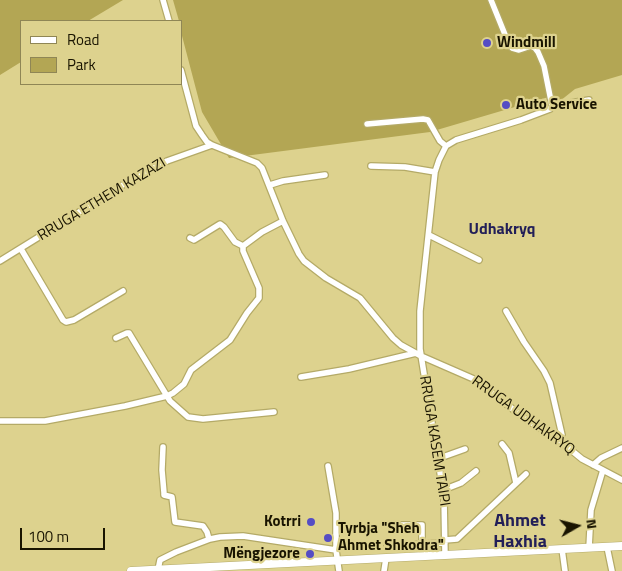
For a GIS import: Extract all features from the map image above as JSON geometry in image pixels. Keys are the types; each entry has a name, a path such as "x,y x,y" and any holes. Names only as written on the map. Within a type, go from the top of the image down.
{"main road":[{"path":"131,571 294,567 338,561 622,546"}],"street":[{"path":"163,0 169,20"},
{"path":"491,0 512,48 519,50 531,46 538,52 544,66 552,106"},
{"path":"182,74 196,126 207,142 212,145"},
{"path":"367,124 428,120 440,141 446,146 462,138 521,120 550,109 552,106 589,100"},
{"name":"RRUGA UDHAKRYQ","path":"212,145 257,163 266,174 283,221 304,261 326,278 360,298 401,346 476,380 524,418 582,459 622,480"},
{"name":"RRUGA ETHEM KAZAZI","path":"0,261 126,183 167,161 212,145"},
{"name":"RRUGA KASEM TAIPI","path":"445,555 443,490 418,355 420,312 435,172 446,146"},
{"path":"371,166 405,167 435,172"},
{"path":"270,185 283,181 325,175"},
{"path":"243,246 262,232 283,221"},
{"path":"190,238 194,240 220,224 235,242 243,246"},
{"path":"429,235 479,260"},
{"path":"0,421 45,421 84,415 167,396 184,384 191,370 225,345 259,298 259,288 243,251 243,246"},
{"name":"RRUGA ETHEM KAZAZI","path":"21,249 66,322 74,320 123,291"},
{"path":"506,311 550,383 562,435 560,442"},
{"path":"116,338 127,332 129,333 167,396 188,417 195,419 274,412"},
{"path":"301,377 349,370 418,355"},
{"path":"502,444 509,453 516,483"},
{"path":"163,446 164,495 172,497 173,519 175,522 202,526 209,539"},
{"path":"594,465 601,458 622,448"},
{"path":"437,459 465,449"},
{"path":"328,466 336,513 336,550 339,571"},
{"path":"589,548 591,510 603,470"},
{"path":"443,490 461,483 476,471"},
{"path":"387,546 422,545 457,539 526,474"},
{"path":"402,525 422,525 422,545"},
{"path":"158,570 160,560 209,539 220,537 243,536 336,550"},
{"path":"607,547 612,571"},
{"path":"562,549 565,571"},
{"path":"384,571 386,558"}],"green space":[{"path":"0,0 123,0 90,20 20,20 20,63 0,75"},
{"path":"173,0 622,0 622,75 575,89 555,105 552,96 430,132 229,158 202,112 182,36 182,20 179,20"}],"place":[{"name":"Windmill","path":"487,43"},
{"name":"Auto Service","path":"506,105"},
{"name":"Kotrri","path":"311,522"},
{"name":"Tyrbja \"Sheh Ahmet Shkodra\"","path":"328,538"},
{"name":"Mëngjezore","path":"310,554"}],"district":[{"name":"Udhakryq","path":"502,230"},
{"name":"Ahmet Haxhia","path":"520,532"}]}
